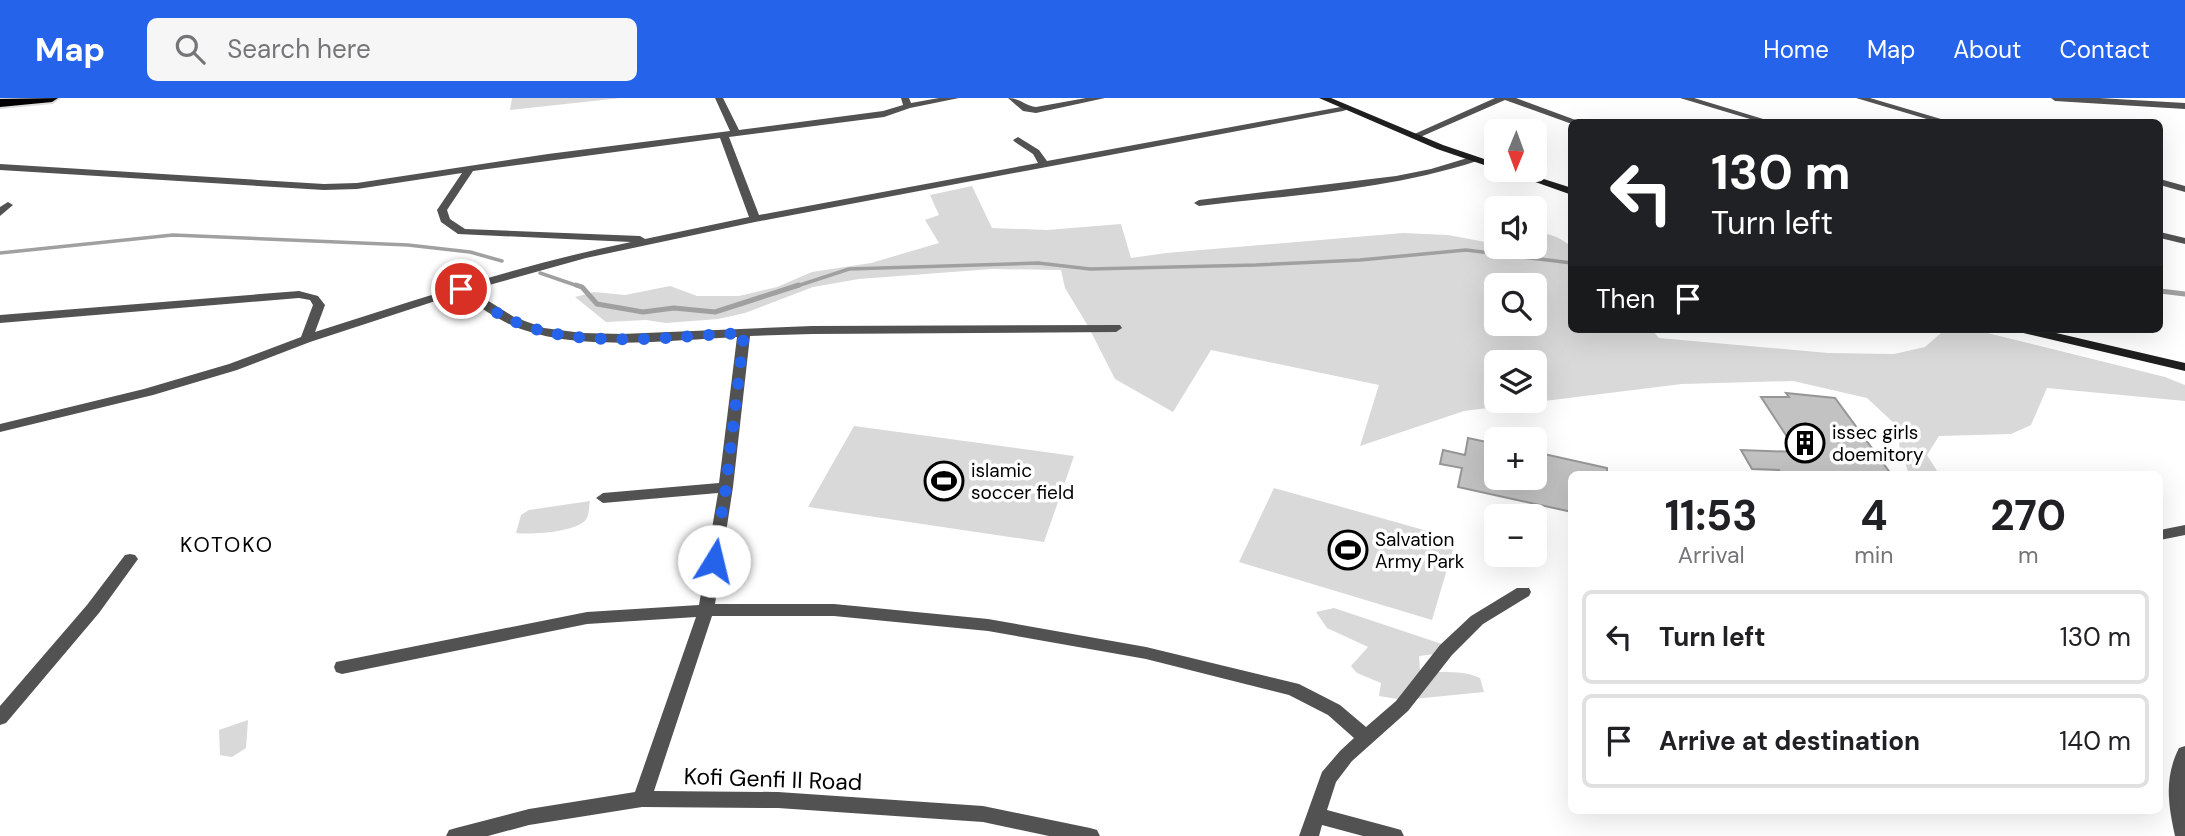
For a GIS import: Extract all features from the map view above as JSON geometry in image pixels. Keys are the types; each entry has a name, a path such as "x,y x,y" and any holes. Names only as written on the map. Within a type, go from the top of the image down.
{"highway":[{"path":"0,103 51,98"}],"main road":[{"path":"1323,98 1484,162"},
{"path":"1542,182 1568,191"},
{"path":"2040,333 2185,367"}],"street":[{"path":"719,98 736,133"},
{"path":"0,167 324,187 357,186 884,114 907,102 955,98"},
{"path":"1012,98 1026,109 1036,110 1101,98"},
{"path":"1415,136 1505,98 1568,119"},
{"path":"1684,98 1758,119"},
{"path":"1860,98 1935,119"},
{"path":"2055,98 2185,106"},
{"path":"0,428 148,392 233,367 306,339 461,289 584,255 755,219 1343,108"},
{"path":"724,135 755,219"},
{"path":"1018,141 1036,152 1045,165"},
{"path":"1199,203 1396,179 1433,172 1474,159"},
{"path":"469,170 442,210 445,220 462,232 618,236 651,240"},
{"path":"2163,183 2185,189"},
{"path":"2163,236 2185,241"},
{"path":"461,289 510,320 542,331 582,337 1116,328"},
{"path":"0,319 299,294 314,298 319,305 306,339"},
{"path":"642,799 706,610 726,487 744,333"},
{"path":"603,498 726,487"},
{"path":"2163,534 2185,530"},
{"path":"0,718 93,609 130,559"},
{"path":"1309,836 1328,778 1366,738 1402,706 1446,650 1477,620 1523,592"},
{"path":"342,667 587,618 706,610 834,610 988,625 1146,653 1293,689 1334,710 1366,738"},
{"path":"2185,752 2178,765 2177,805 2185,836"},
{"name":"Kofi Genfi II Road","path":"456,836 529,817 642,799 778,800 983,814 1090,836"},
{"path":"1316,815 1394,836"}],"shaded area":[{"path":"512,98 621,98 510,110"},
{"path":"972,186 992,228 1047,230 1121,224 1131,258 1403,233 1448,235 1484,242 1484,259 1547,259 1547,234 1568,244 1568,333 1655,333 1659,338 1828,353 1894,354 1925,347 1941,333 1987,333 2165,377 2185,385 2185,401 2047,388 2031,425 2011,434 1939,436 1927,455 1937,471 1908,471 1900,449 1896,425 1867,398 1793,381 1682,384 1547,401 1547,350 1484,350 1484,409 1464,411 1360,446 1379,385 1211,350 1173,412 1115,379 1065,288 1061,270 992,269 859,279 813,287 745,313 718,319 666,323 646,320 606,322 575,297 594,292 625,295 670,286 697,296 739,296 777,287 812,272 871,263 939,243 925,220 939,215 930,195"},
{"name":"islamic soccer field","path":"854,426 1074,456 1044,542 808,507"},
{"name":"Salvation Army Park","path":"1274,488 1456,539 1432,620 1239,562"},
{"path":"590,501 587,518 575,527 543,533 516,533 521,515 529,510"},
{"path":"1334,608 1442,644 1435,654 1419,656 1420,670 1472,675 1480,678 1484,692 1403,700 1379,696 1381,683 1357,673 1351,666 1368,647 1327,628 1316,612"},
{"path":"248,720 246,748 232,757 220,755 219,730"}],"building":[{"name":"issec girls doemitory","path":"1786,393 1835,398 1889,471 1752,469 1741,450 1797,452 1761,397 1789,397"},
{"path":"1468,438 1484,441 1484,490 1547,490 1547,455 1607,468 1607,471 1568,471 1568,511 1547,507 1547,504 1536,504 1458,487 1462,468 1440,464 1443,450 1465,455"}],"waterway":[{"path":"0,253 173,235 408,245 470,252 502,261"},
{"path":"794,287 849,269 1038,263 1090,269 1256,265 1360,260 1466,250 1568,263"},
{"path":"540,273 581,287"},
{"path":"576,285 582,287 597,304 643,312 674,308 715,312 799,285"},
{"path":"2163,291 2185,294"}],"place":[{"name":"issec girls doemitory","path":"1805,443"},
{"name":"islamic soccer field","path":"944,481"},
{"name":"Salvation Army Park","path":"1348,550"}],"district":[{"name":"KOTOKO","path":"227,545"}],"route":[{"path":"461,289 510,320 542,331 582,337 622,338 744,333 726,487 714,561"}]}
